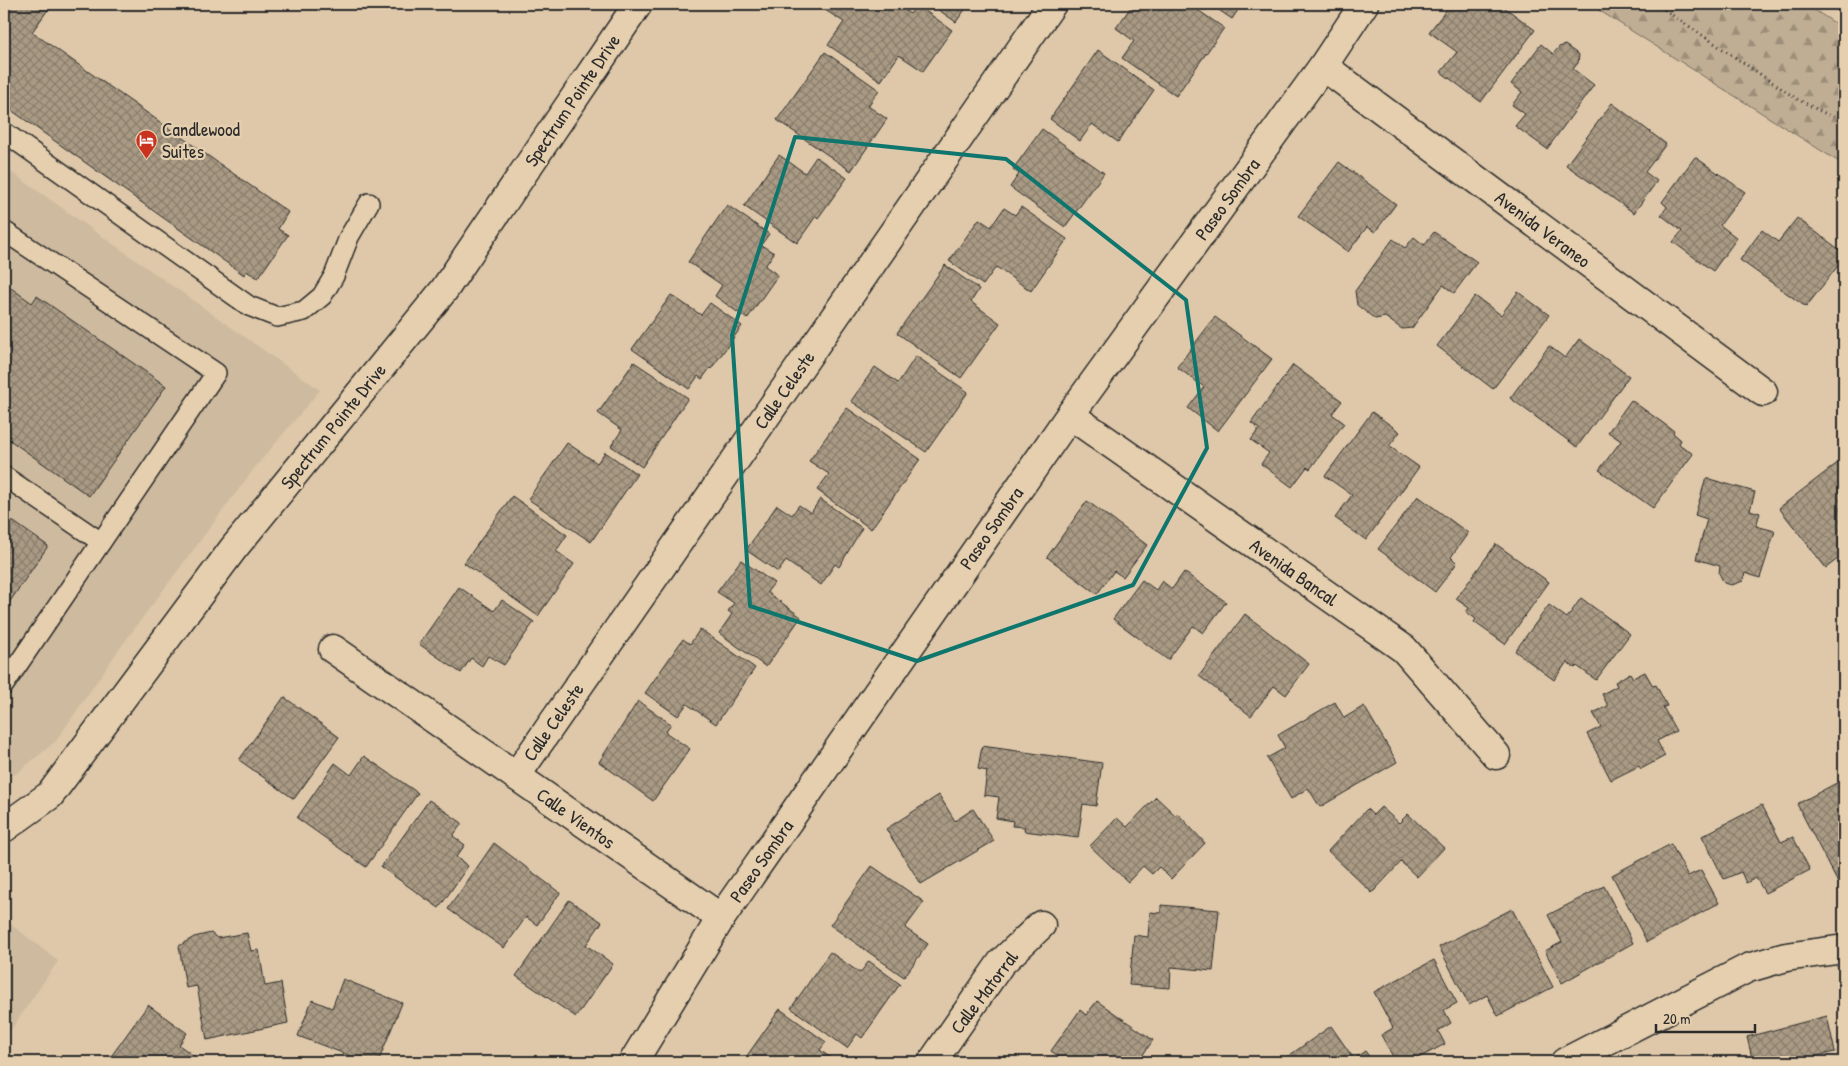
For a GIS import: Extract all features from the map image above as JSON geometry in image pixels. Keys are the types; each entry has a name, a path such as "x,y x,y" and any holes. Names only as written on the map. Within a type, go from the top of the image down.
{"street":[{"name":"Calle Celeste","path":"516,776 1052,4"},
{"name":"Paseo Sombra","path":"633,1062 721,918 1070,415 1323,66 1364,4"},
{"name":"Spectrum Pointe Drive","path":"4,828 50,795 233,549 444,290 626,8"},
{"name":"Avenida Veraneo","path":"1323,66 1763,392"},
{"name":"Avenida Bancal","path":"1070,415 1404,649 1496,755"},
{"name":"Calle Vientos","path":"333,648 721,918"},
{"name":"Calle Matorral","path":"932,1062 1001,963 1041,924"},
{"path":"1566,1062 1748,968 1786,958 1844,949"}],"lane":[{"path":"4,132 249,306 276,317 304,311 322,296 334,276 349,237 369,203"},
{"path":"4,231 216,373 4,685"},
{"path":"4,476 101,542"}],"path":[{"path":"1656,4 1797,99 1844,123"}],"highlighted area":[{"path":"795,137 1006,159 1186,300 1207,448 1133,585 917,661 750,606 732,335"}],"shaded area":[{"path":"4,167 320,390 253,470 117,652 56,741 16,774 4,777"},
{"path":"4,921 8,922 58,961 4,1040"}],"green space":[{"path":"1589,4 1805,4 1844,29 1844,165"}],"building":[{"name":"Candlewood Suites","path":"4,4 52,4 32,32 288,212 278,229 288,235 258,278 246,271 244,275 4,105"},
{"path":"830,4 896,4 910,14 917,5 952,30 923,71 899,55 881,81 828,45 844,22 825,10"},
{"path":"930,4 969,4 956,22"},
{"path":"1133,4 1189,4 1224,28 1176,96 1122,58 1134,41 1116,28"},
{"path":"1210,4 1242,4 1232,19"},
{"path":"1451,4 1500,4 1535,30 1481,102 1441,72 1457,52 1429,32"},
{"path":"1541,44 1553,54 1559,47 1565,45 1579,55 1578,63 1573,69 1594,85 1547,149 1515,126 1525,114 1512,105 1522,92 1511,84"},
{"path":"1098,50 1154,90 1118,142 1092,124 1080,141 1050,119"},
{"path":"825,52 879,90 868,106 887,119 851,171 777,120"},
{"path":"1612,103 1666,144 1645,172 1657,181 1634,213 1566,165"},
{"path":"1042,129 1104,173 1065,227 1010,187 1019,174 1013,169"},
{"path":"779,155 805,173 816,157 847,178 797,243 744,206"},
{"path":"1695,157 1745,192 1720,225 1737,238 1713,271 1673,242 1682,231 1661,215 1667,207 1662,202"},
{"path":"1339,162 1396,204 1375,232 1367,227 1348,252 1298,216"},
{"path":"727,205 769,234 761,245 774,253 765,266 778,275 747,319 715,296 722,285 688,262"},
{"path":"1021,207 1067,239 1031,291 996,267 983,285 949,261 979,219 991,227 1004,208 1015,215"},
{"path":"1797,218 1844,253 1844,258 1806,307 1740,260 1762,230 1778,242"},
{"path":"1434,232 1477,262 1454,293 1443,285 1412,328 1402,329 1385,317 1375,319 1357,305 1355,291 1393,239 1405,248 1414,237 1424,245"},
{"path":"945,265 979,289 971,302 1000,323 961,378 897,333"},
{"path":"4,283 32,303 37,296 166,386 89,496 4,436"},
{"path":"1518,292 1549,315 1493,389 1437,346 1475,296 1501,315"},
{"path":"671,295 701,315 710,303 742,326 711,369 702,379 698,376 689,389 632,349"},
{"path":"1215,317 1272,359 1218,431 1188,408 1204,387 1177,367"},
{"path":"1579,339 1629,376 1577,447 1510,398 1549,346 1565,358"},
{"path":"916,356 968,392 926,452 851,401 875,367 898,383"},
{"path":"634,362 688,398 642,467 611,446 622,430 598,413"},
{"path":"1293,365 1342,401 1332,414 1344,423 1310,469 1307,467 1292,487 1261,464 1269,453 1251,440 1259,429 1251,423"},
{"path":"1631,400 1674,431 1673,433 1681,440 1679,444 1693,454 1653,508 1599,470 1621,441 1608,432"},
{"path":"847,408 920,459 871,529 817,490 829,474 809,461"},
{"path":"1372,412 1400,432 1389,446 1419,467 1366,540 1335,518 1352,495 1325,476"},
{"path":"567,443 597,463 605,452 637,474 591,542 528,499"},
{"path":"1844,458 1844,554 1826,568 1779,508"},
{"path":"1706,478 1755,492 1750,510 1760,513 1756,526 1775,531 1760,578 1745,573 1743,581 1732,585 1724,583 1719,573 1720,566 1696,559 1707,519 1695,515"},
{"path":"512,496 567,535 556,551 574,564 538,616 464,563"},
{"path":"1418,496 1468,533 1451,557 1457,563 1435,592 1378,549"},
{"path":"820,499 862,528 839,567 835,564 821,585 786,561 778,572 746,550 777,505 792,515 799,505 811,513"},
{"path":"1087,501 1147,545 1123,577 1114,571 1097,594 1047,557"},
{"path":"4,515 48,546 4,610"},
{"path":"1496,544 1549,582 1505,644 1474,622 1476,619 1466,612 1469,608 1456,599"},
{"path":"741,560 774,583 767,592 801,617 766,667 719,633 732,614 728,611 734,603 717,592"},
{"path":"1184,572 1226,602 1203,633 1193,626 1168,660 1113,619 1142,580 1156,590 1162,581 1172,589"},
{"path":"459,587 494,611 502,600 534,622 504,665 488,656 482,666 471,658 461,673 419,644"},
{"path":"1581,598 1630,634 1596,680 1577,666 1575,668 1567,662 1554,680 1515,651 1549,605 1567,618"},
{"path":"1245,614 1309,664 1286,695 1274,686 1251,716 1199,676"},
{"path":"700,629 755,668 716,724 687,704 678,716 645,693 683,639 690,644"},
{"path":"1645,672 1653,686 1656,685 1667,706 1663,707 1676,731 1657,741 1665,756 1641,769 1639,766 1611,780 1587,734 1601,727 1593,713 1608,706 1602,694 1617,686 1615,682 1630,673 1633,678"},
{"path":"284,697 339,737 294,799 239,760"},
{"path":"638,701 671,724 665,732 690,749 653,801 599,762"},
{"path":"1335,702 1344,718 1364,706 1397,762 1320,807 1308,788 1291,799 1267,758 1285,748 1278,735"},
{"path":"982,746 1102,763 1096,806 1083,804 1078,838 1024,831 1025,827 1012,826 1013,821 996,818 999,797 984,795 987,771 978,769"},
{"path":"364,756 418,793 366,867 297,818 335,763 351,775"},
{"path":"1844,779 1844,879 1838,883 1797,804"},
{"path":"939,795 955,821 973,809 994,841 921,884 886,829"},
{"path":"1156,797 1175,815 1177,813 1205,843 1171,879 1159,867 1152,874 1143,866 1128,882 1090,846 1117,818 1127,827"},
{"path":"429,800 462,823 453,836 465,845 456,857 468,866 439,908 381,867"},
{"path":"1762,805 1781,842 1793,837 1810,870 1765,893 1756,878 1746,883 1741,872 1724,879 1702,836"},
{"path":"1381,807 1399,823 1408,814 1444,848 1417,877 1401,862 1372,893 1328,851 1367,809 1373,815"},
{"path":"494,843 560,893 537,925 526,917 504,948 448,909"},
{"path":"1671,844 1688,876 1701,870 1719,903 1647,942 1612,875"},
{"path":"872,866 924,902 905,928 928,944 904,977 830,925"},
{"path":"1604,886 1633,943 1562,983 1545,951 1562,942 1548,915"},
{"path":"569,900 602,922 586,945 613,964 576,1017 516,976"},
{"path":"1161,905 1219,910 1213,971 1171,967 1170,988 1129,985 1134,935 1148,937 1150,912 1161,913"},
{"path":"1512,909 1553,987 1498,1016 1487,995 1469,1005 1439,947"},
{"path":"211,933 217,938 247,933 251,951 259,950 265,986 281,983 288,1023 207,1040 197,986 186,988 179,946 194,937"},
{"path":"830,952 860,973 869,961 900,984 862,1038 857,1034 847,1048 791,1008"},
{"path":"1434,960 1457,1003 1444,1010 1451,1023 1438,1031 1445,1044 1411,1062 1396,1062 1381,1035 1393,1028 1374,992"},
{"path":"343,979 402,1003 378,1062 366,1062 298,1036 312,1000 332,1008"},
{"path":"1097,1001 1153,1040 1138,1062 1067,1062 1051,1051 1080,1010 1086,1015"},
{"path":"148,1005 187,1033 179,1045 194,1056 189,1062 107,1062"},
{"path":"780,1009 826,1042 820,1050 832,1059 829,1062 747,1062 744,1060"},
{"path":"1827,1016 1835,1052 1816,1056 1817,1062 1753,1062 1747,1037"},
{"path":"1331,1026 1354,1059 1365,1051 1373,1062 1280,1062"}],"place":[{"name":"Candlewood Suites","path":"146,159"}]}
